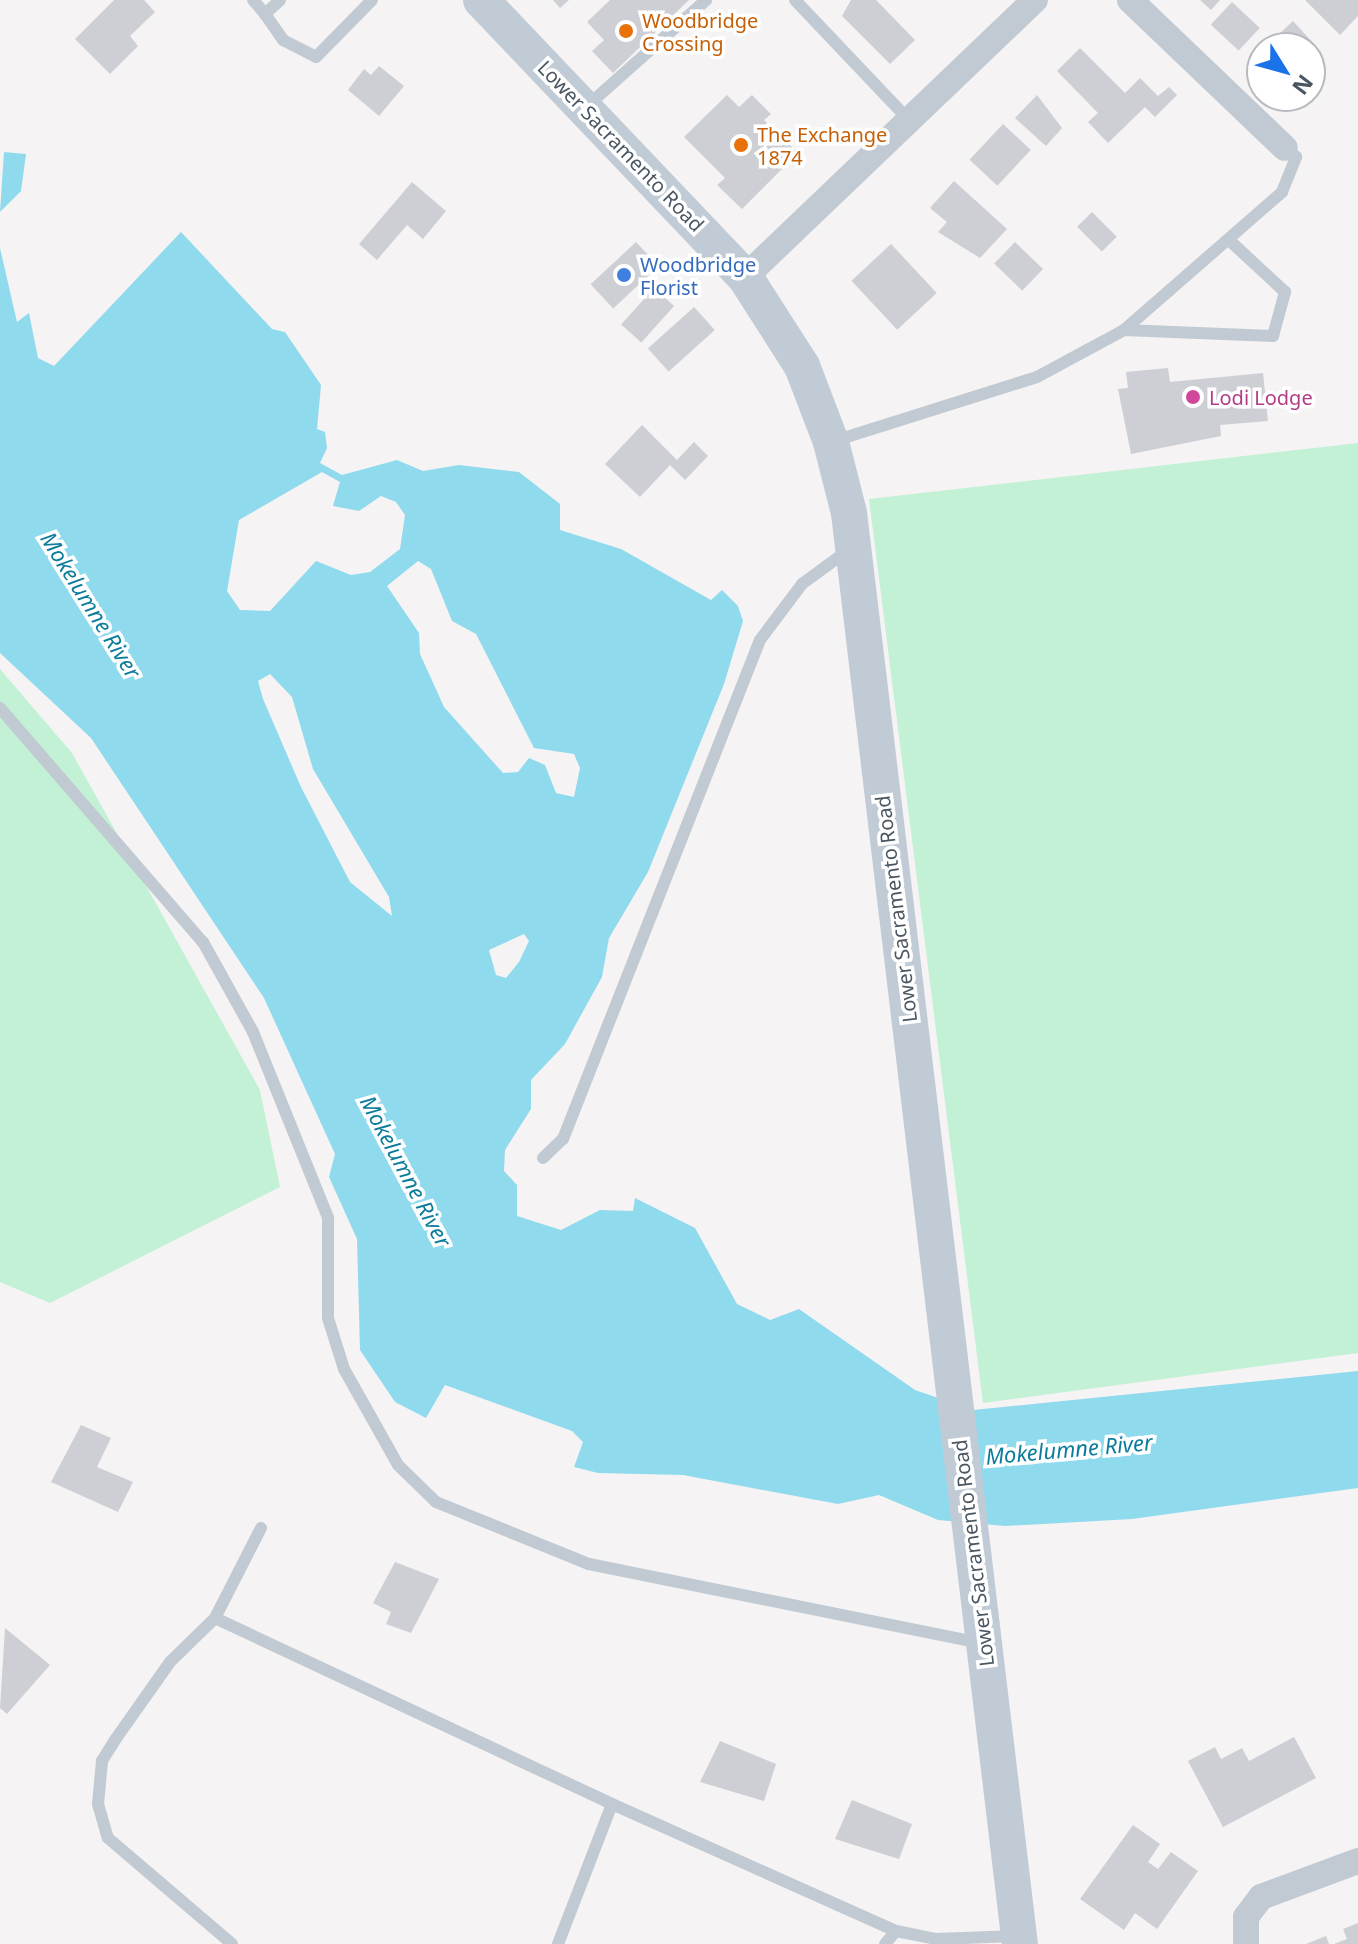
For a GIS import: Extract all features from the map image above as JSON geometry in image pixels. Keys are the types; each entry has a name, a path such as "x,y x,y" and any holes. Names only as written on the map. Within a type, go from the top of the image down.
{"main road":[{"name":"Lower Sacramento Road","path":"481,0 745,277 795,353 831,442 853,546 1020,1940"}],"street":[{"path":"745,277 1035,0"},
{"path":"1130,0 1285,148"},
{"path":"1246,1944 1252,1905 1277,1889 1358,1861"}],"lane":[{"path":"253,0 283,40 316,57 372,0"},
{"path":"265,14 280,0"},
{"path":"584,108 706,0"},
{"path":"795,0 909,120"},
{"path":"831,442 1037,377 1124,330 1282,192 1296,157 1285,148"},
{"path":"1124,330 1273,336 1285,292 1229,240"},
{"path":"543,1158 563,1139 760,640 802,584 853,546"},
{"path":"0,708 203,942 253,1032 328,1218 328,1318 344,1369 398,1465 436,1502 589,1564 984,1644"},
{"path":"232,1944 108,1838 98,1804 102,1761 170,1662 215,1618 261,1528"},
{"path":"215,1618 612,1804 896,1931 936,1939 1020,1940"},
{"path":"558,1944 612,1804"},
{"path":"885,1944 896,1931"}],"green space":[{"path":"1358,443 1358,1353 983,1403 869,499"},
{"path":"0,669 72,753 260,1090 280,1187 50,1303 0,1282"}],"water":[{"path":"4,152 26,154 21,191 0,212"},
{"name":"Mokelumne River","path":"181,232 272,329 285,332 321,385 317,429 325,432 327,448 320,463 342,475 397,460 423,471 459,465 519,472 560,504 560,530 621,549 711,600 722,590 738,606 743,621 724,684 648,872 609,938 602,977 565,1044 531,1080 531,1109 505,1150 504,1171 517,1185 517,1216 561,1230 600,1210 633,1211 635,1198 695,1228 737,1304 770,1320 799,1309 915,1390 973,1410 1358,1371 1358,1488 1132,1519 1005,1526 938,1520 879,1495 838,1504 683,1475 598,1473 574,1467 583,1442 572,1431 445,1385 426,1418 395,1402 360,1350 357,1239 329,1177 335,1154 264,998 91,738 0,653 0,248 17,322 29,313 38,358 54,366","holes":["322,472 340,482 333,506 359,511 381,496 396,502 405,515 400,549 370,572 351,575 316,561 270,611 240,610 227,591 239,520","418,561 431,569 452,621 476,634 534,748 574,754 580,768 574,797 556,793 545,765 529,758 518,772 503,773 444,707 420,654 419,633 387,586","270,674 292,697 313,769 389,897 392,916 350,882 301,787 258,681","524,934 529,941 519,962 506,978 496,975 489,950"]}],"building":[{"path":"114,0 144,0 155,12 130,36 138,46 110,74 75,39"},
{"path":"553,0 569,0 560,8"},
{"name":"Woodbridge Crossing","path":"610,0 689,0 613,73 592,51 604,40 587,22"},
{"path":"851,0 876,0 915,40 890,64 842,16"},
{"path":"1200,0 1220,0 1211,10"},
{"path":"1305,0 1358,0 1358,16 1340,35"},
{"path":"1232,2 1260,28 1256,32 1246,32 1246,43 1239,51 1211,25"},
{"path":"1293,21 1303,32 1281,32"},
{"path":"1080,48 1125,93 1140,78 1158,96 1169,87 1177,95 1155,117 1145,107 1108,143 1088,122 1098,113 1057,71"},
{"path":"379,66 404,86 379,116 348,90 364,69 371,75"},
{"name":"The Exchange 1874","path":"727,95 739,107 752,95 771,114 764,120 798,153 742,209 717,185 725,178 684,137"},
{"path":"1037,95 1062,128 1046,146 1015,118"},
{"path":"1003,124 1031,150 997,186 970,160"},
{"path":"954,181 1007,229 980,258 938,232 947,222 930,208"},
{"path":"412,182 446,211 423,239 407,225 377,260 359,244"},
{"path":"1092,212 1117,237 1102,252 1077,227"},
{"name":"Woodbridge Florist","path":"636,242 659,266 613,308 591,284"},
{"path":"1015,242 1043,269 1022,291 994,264"},
{"path":"891,244 937,293 897,330 852,281"},
{"path":"654,288 674,306 641,342 621,324"},
{"path":"694,307 715,330 669,372 648,348"},
{"path":"1168,368 1170,382 1263,373 1268,421 1220,425 1221,436 1131,454 1118,389 1128,388 1126,372"},
{"path":"642,425 677,460 694,442 708,456 685,480 670,465 640,497 605,464"},
{"path":"81,1425 111,1438 97,1467 133,1482 118,1512 51,1482"},
{"path":"395,1562 439,1579 411,1633 386,1624 391,1612 373,1603"},
{"path":"5,1628 50,1665 7,1714 0,1708"},
{"path":"1294,1737 1316,1778 1223,1827 1188,1761 1215,1747 1221,1759 1242,1748 1249,1761"},
{"path":"720,1741 776,1764 764,1801 700,1782"},
{"path":"852,1800 912,1824 899,1859 835,1839"},
{"path":"1133,1825 1160,1844 1148,1862 1158,1869 1171,1852 1198,1871 1157,1929 1135,1913 1124,1930 1080,1899"},
{"path":"1358,1923 1358,1944 1334,1944 1347,1939 1343,1929"},
{"path":"1326,1936 1329,1944 1306,1944"}],"place":[{"name":"Woodbridge Crossing","path":"626,31"},
{"name":"The Exchange 1874","path":"741,145"},
{"name":"Woodbridge Florist","path":"624,275"},
{"name":"Lodi Lodge","path":"1193,397"}]}
